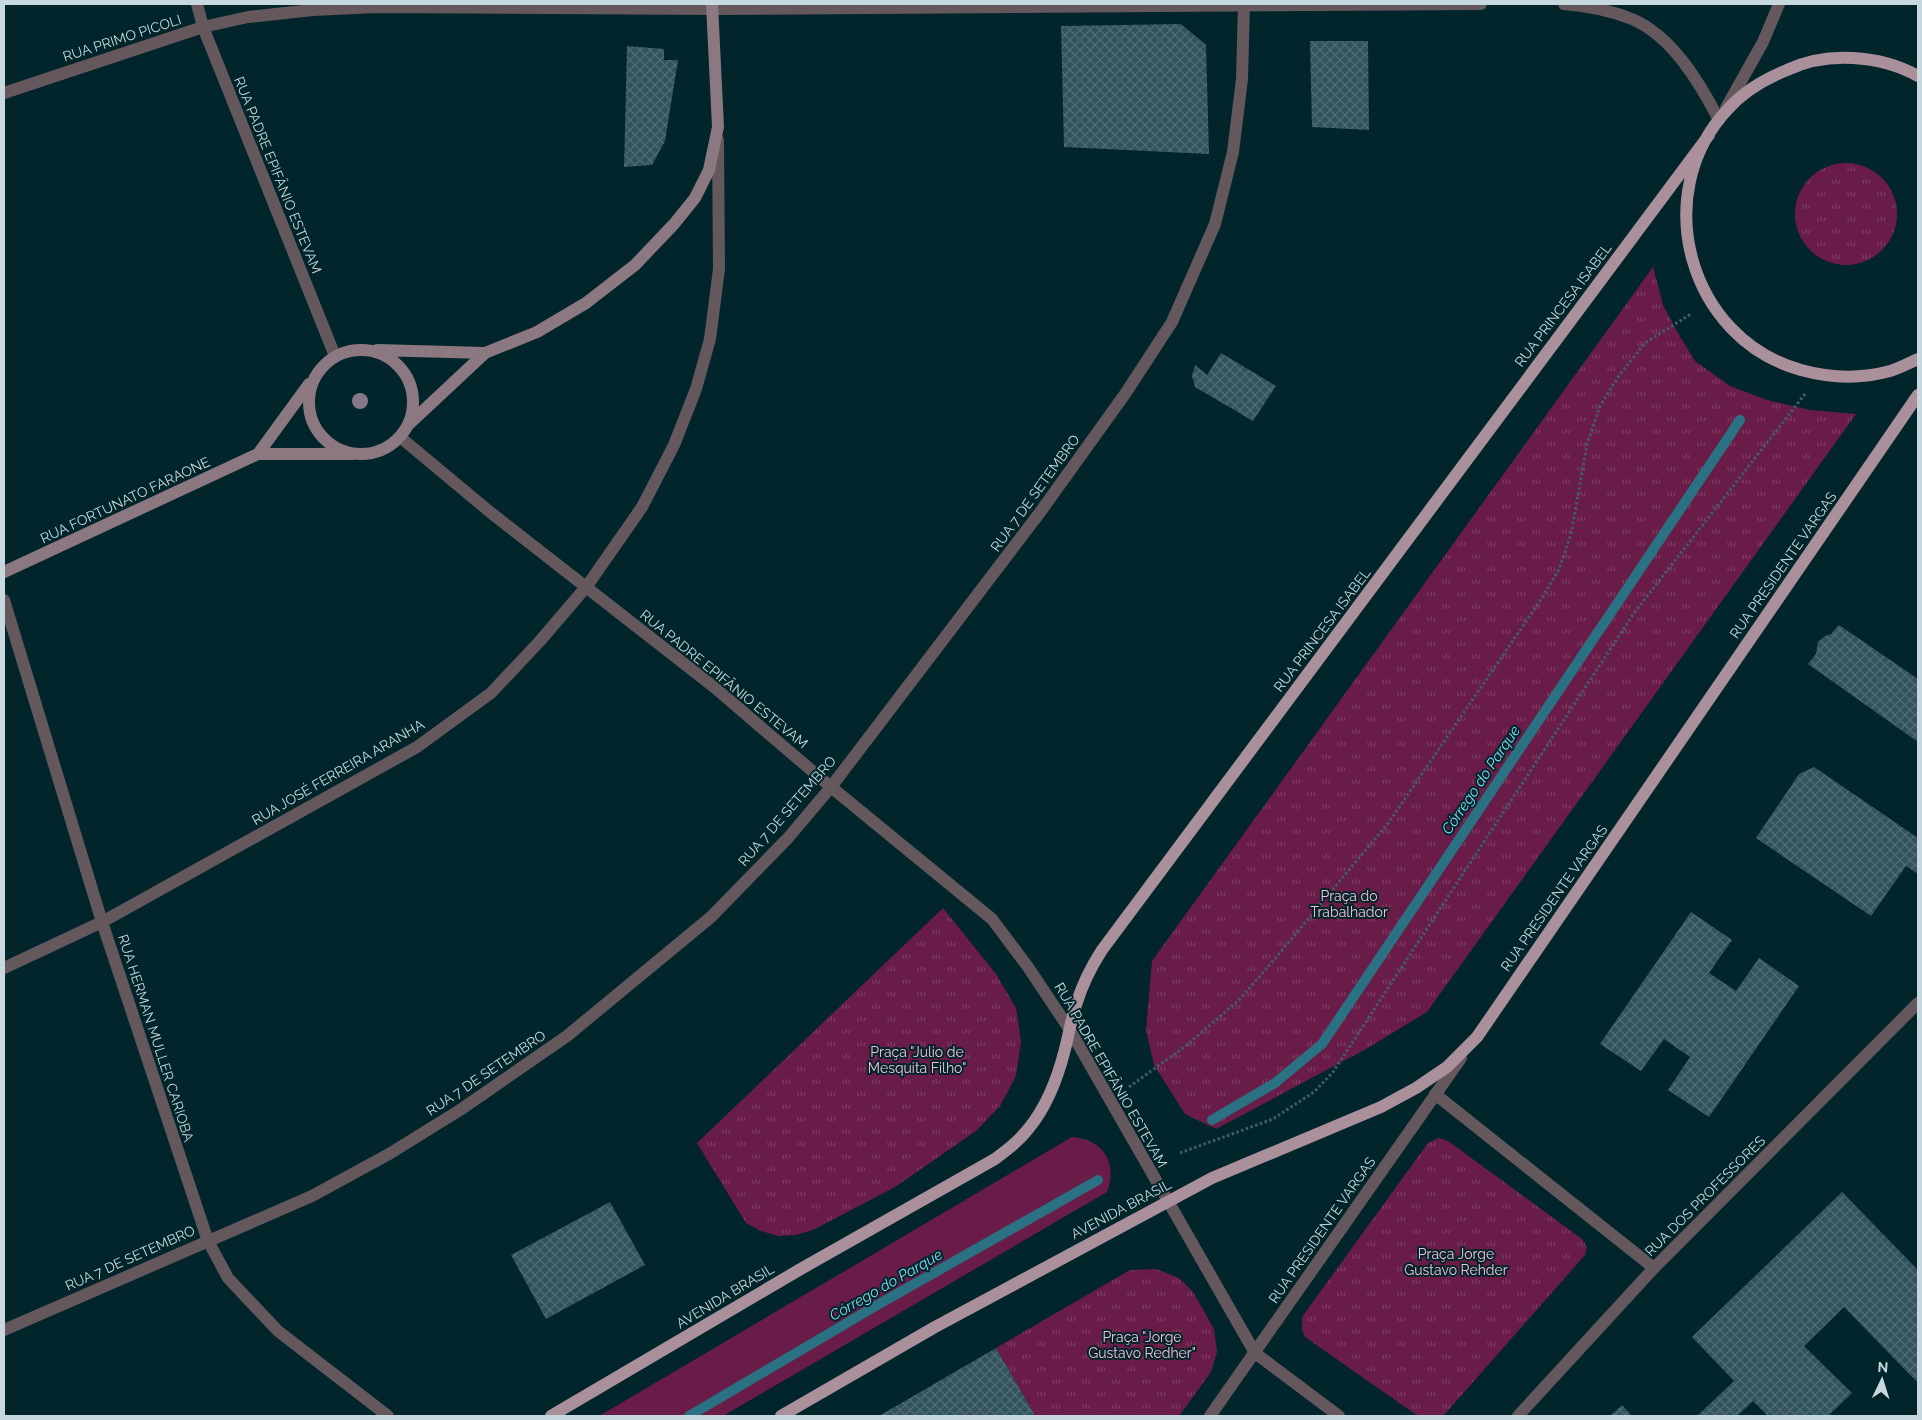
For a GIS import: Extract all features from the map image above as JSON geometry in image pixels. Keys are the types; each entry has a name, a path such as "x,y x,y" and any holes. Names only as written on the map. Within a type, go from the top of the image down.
{"main road":[{"path":"258,454 371,454 387,448 400,438 409,424 485,353 545,327 586,303 634,265 674,224 695,198 709,170 718,127 712,6"},
{"path":"1918,76 1906,69 1870,59 1834,58 1798,65 1764,80 1735,101 1709,134 1694,166 1686,201 1686,236 1694,270 1710,302 1737,334 1763,354 1786,365 1820,375 1856,377 1891,370 1918,359"},
{"name":"RUA PRINCESA ISABEL","path":"995,1159 1029,1129 1041,1110 1059,1070 1082,987 1091,967 1102,950 1709,134"},
{"path":"258,454 322,366 335,356 350,350 485,353"},
{"path":"367,350 383,354 397,363 407,376 413,391 414,408 409,424"},
{"path":"322,366 314,379 309,394 309,411 314,426 324,439 338,449 353,454"},
{"name":"RUA PRESIDENTE VARGAS","path":"1477,1037 1918,395"},
{"name":"RUA FORTUNATO FARAONE","path":"4,572 258,454"},
{"name":"AVENIDA BRASIL","path":"781,1416 935,1327 1212,1178 1382,1107 1399,1098 1447,1067 1477,1037"},
{"name":"AVENIDA BRASIL","path":"551,1416 799,1270 995,1159"}],"street":[{"name":"RUA PADRE EPIFÂNIO ESTEVAM","path":"197,4 203,27 335,356"},
{"name":"RUA 7 DE SETEMBRO","path":"4,1330 312,1196 389,1154 460,1110 567,1036 711,917 788,838 832,787 1041,511 1125,394 1172,322 1215,224 1233,152 1242,79 1244,4"},
{"name":"RUA PRIMO PICOLI","path":"4,93 203,27 248,16 313,10 376,7 1481,4"},
{"path":"1564,4 1598,8 1634,19 1662,38 1702,86 1719,120"},
{"path":"1719,120 1763,42 1778,4"},
{"name":"RUA JOSÉ FERREIRA ARANHA","path":"4,968 102,922 417,747 492,693 587,586 642,508 674,445 696,389 710,339 720,269 718,127"},
{"name":"RUA PADRE EPIFÂNIO ESTEVAM","path":"400,438 490,512 714,687 992,919 1028,967 1070,1030 1255,1353 1339,1416"},
{"name":"RUA HERMAN MULLER CARIOBA","path":"4,600 102,922 208,1241 228,1278 278,1330 388,1416"},
{"name":"RUA DOS PROFESSORES","path":"1518,1416 1654,1268 1918,1003"},
{"name":"RUA PRESIDENTE VARGAS","path":"1210,1416 1435,1094 1477,1037"},
{"path":"1435,1094 1654,1268"}],"path":[{"path":"1110,1100 1187,1044 1240,999 1389,822 1542,598 1559,569 1571,534 1587,444 1604,399 1618,377 1645,343 1710,302"},
{"path":"1180,1153 1272,1119 1314,1092 1333,1072 1634,614 1820,375"}],"green space":[{"path":"1846,163 1865,167 1882,178 1893,195 1897,214 1893,233 1882,250 1865,261 1846,265 1827,261 1810,250 1799,233 1795,214 1799,195 1810,178 1827,167"},
{"name":"Praça do Trabalhador","path":"1653,267 1663,305 1695,361 1730,386 1767,400 1810,410 1856,414 1427,1012 1366,1049 1216,1129 1185,1114 1154,1065 1146,1030 1152,961"},
{"name":"Praça \"Julio de Mesquita Filho\"","path":"943,908 996,974 1016,1008 1021,1042 1016,1076 1000,1106 976,1131 895,1187 813,1230 796,1235 778,1236 761,1231 746,1223 697,1143"},
{"path":"1072,1137 1092,1142 1105,1154 1111,1171 1107,1192 723,1416 599,1416"},
{"name":"Praça Jorge Gustavo Rehder","path":"1439,1138 1448,1141 1582,1239 1587,1247 1585,1255 1444,1415 1418,1416 1305,1337 1302,1330 1302,1317 1428,1143"},
{"name":"Praça \"Jorge Gustavo Redher\"","path":"1156,1269 1179,1278 1193,1292 1214,1329 1217,1352 1211,1372 1179,1416 1035,1416 996,1348 1130,1270"}],"building":[{"path":"1181,24 1206,45 1209,154 1064,147 1061,26"},
{"path":"1310,41 1368,41 1369,130 1312,127"},
{"path":"627,46 664,49 664,60 678,60 665,141 652,165 624,167"},
{"path":"1221,353 1276,386 1253,421 1195,387 1192,376 1195,365 1207,375"},
{"path":"1839,625 1918,679 1918,742 1808,664 1816,654 1818,642 1831,634"},
{"path":"1814,767 1918,838 1918,874 1906,866 1871,916 1756,838 1799,774"},
{"path":"1691,912 1732,940 1709,973 1736,991 1759,958 1799,986 1709,1117 1668,1090 1690,1057 1664,1039 1641,1071 1600,1044"},
{"path":"1842,1192 1918,1270 1918,1383 1844,1307 1804,1346 1852,1393 1828,1416 1768,1416 1753,1401 1737,1416 1697,1416 1734,1381 1692,1337"},
{"path":"610,1202 645,1265 546,1319 511,1255"},
{"path":"996,1348 1035,1416 879,1416"},
{"path":"1622,1405 1632,1416 1610,1416"}],"waterway":[{"name":"Córrego do Parque","path":"1212,1120 1275,1083 1322,1044 1740,420"},
{"name":"Córrego do Parque","path":"689,1416 879,1304 1098,1180"}]}
